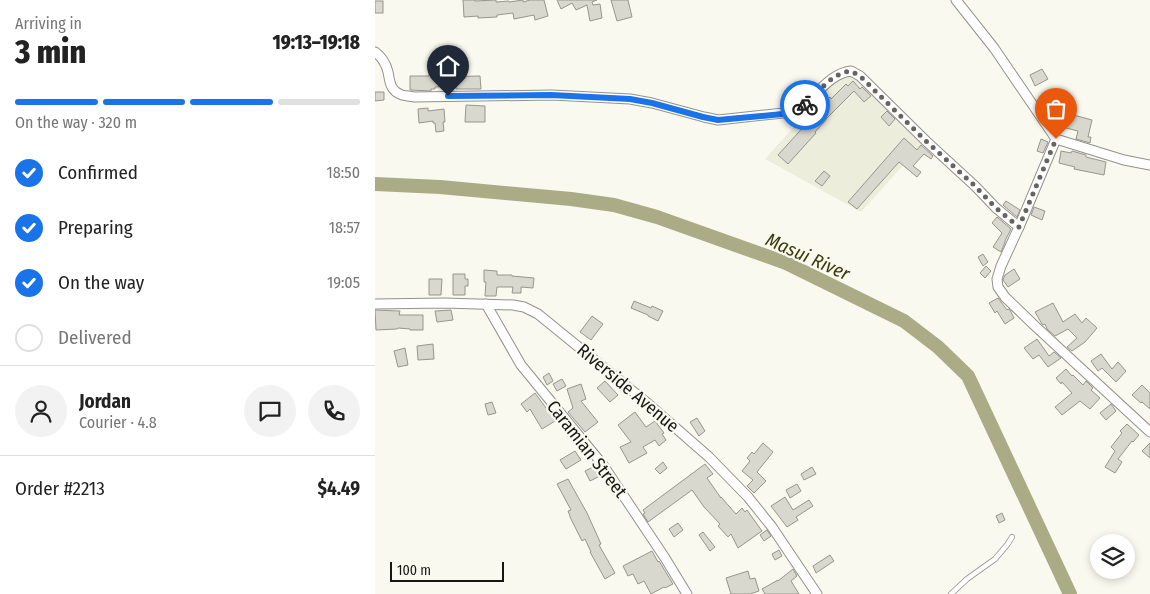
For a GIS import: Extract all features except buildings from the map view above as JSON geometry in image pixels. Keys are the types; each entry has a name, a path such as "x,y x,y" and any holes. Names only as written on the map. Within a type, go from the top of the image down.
{"street":[{"path":"956,0 994,48 1056,139 1124,160 1150,165"},
{"path":"375,52 384,61 388,72 389,84 396,92 402,95 551,95 630,99 718,120 793,112 807,104 831,80 851,71 860,76 996,208 1019,227"},
{"path":"1056,139 1001,266 997,279 998,287 1001,293 1034,326 1150,432"},
{"name":"Riverside Avenue","path":"375,304 513,304 538,314 676,427 709,457 748,497 817,594"},
{"name":"Caramian Street","path":"485,304 521,365 603,465 687,594"}],"lane":[{"path":"951,594 967,579 995,559 1012,537"}],"shaded area":[{"path":"849,66 924,142 861,212 765,159"}],"waterway":[{"name":"Masui River","path":"375,184 440,187 571,199 614,205 657,217 786,263 904,321 938,347 968,376 1070,594"}],"way so far":[{"path":"805,105 831,80 846,72 851,71 855,73 996,208 1019,227 1056,139"}],"route":[{"path":"448,96 551,95 630,99 718,120 783,114 793,112 805,105"}]}
